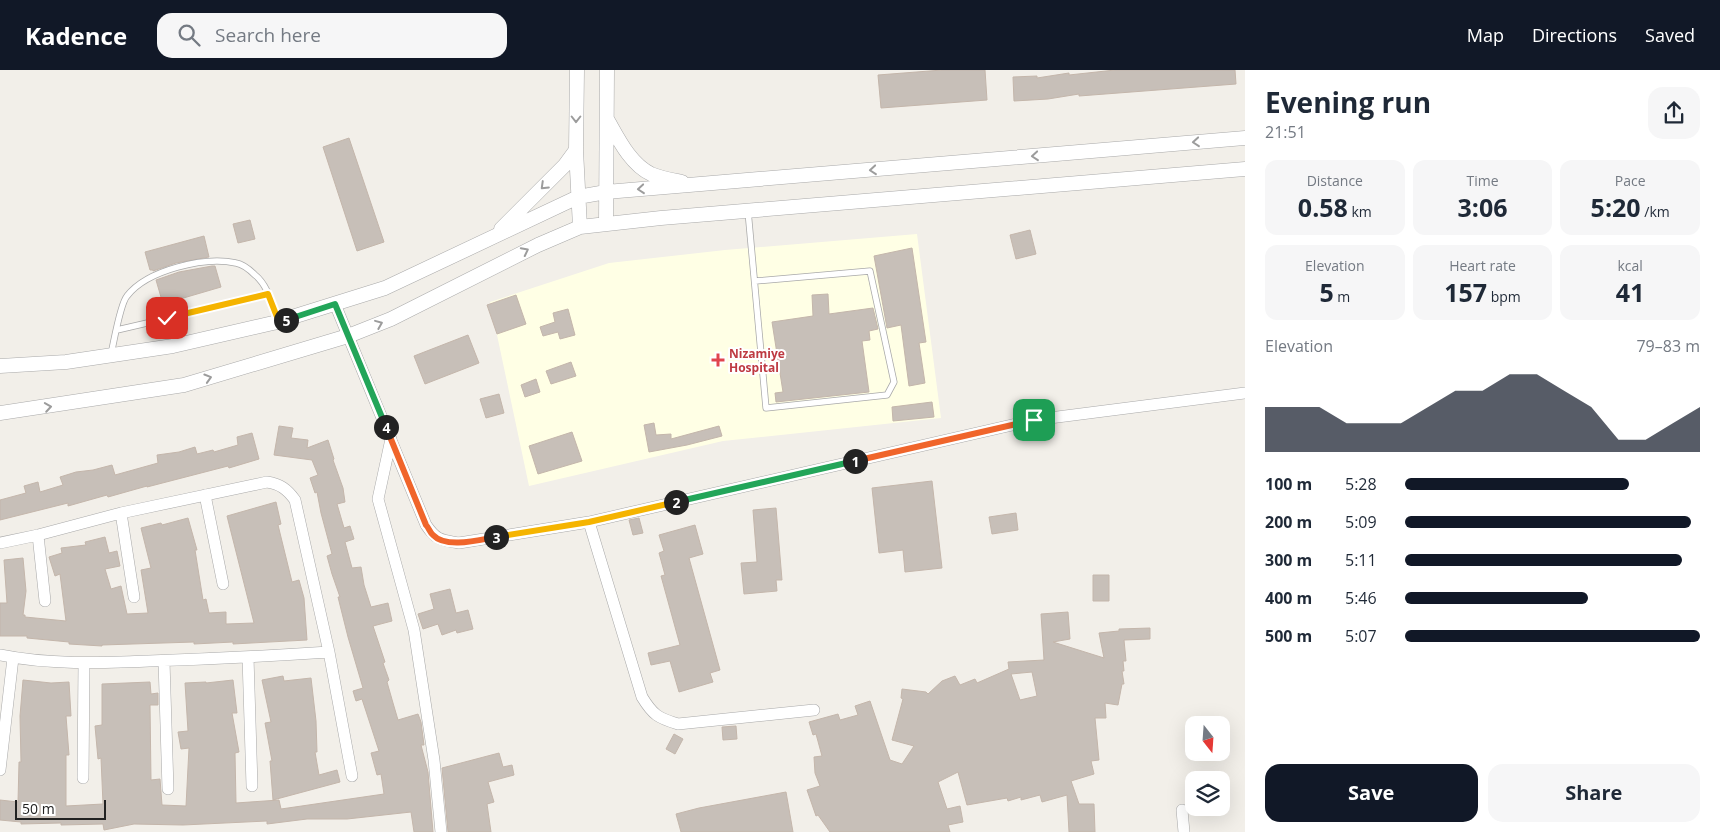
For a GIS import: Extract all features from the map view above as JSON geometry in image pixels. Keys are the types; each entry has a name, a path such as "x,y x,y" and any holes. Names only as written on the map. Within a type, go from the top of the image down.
{"street":[{"path":"576,70 576,150 580,227"},
{"path":"606,224 607,70"},
{"path":"607,119 628,154 640,166 651,174 692,185"},
{"path":"0,366 66,362 172,346 279,322 385,288 578,197 606,192 1245,138"},
{"path":"493,237 560,170 576,150"},
{"path":"0,414 184,385 348,336 392,319 538,245 580,227 1245,169"},
{"path":"335,304 426,525 433,536 441,540 459,543 589,522 1034,420 1245,393"},
{"path":"390,439 378,499 414,630 434,760 440,832"},
{"path":"0,542 38,535 121,513 266,482 278,484 288,491 294,500 329,652 352,776"},
{"path":"205,495 223,584"},
{"path":"121,513 134,597"},
{"path":"589,522 642,697 650,709 661,719 678,724 814,710"},
{"path":"38,535 45,601"},
{"path":"0,655 13,658 84,663 164,661 329,652"},
{"path":"248,657 252,786"},
{"path":"0,770 13,658"},
{"path":"164,661 168,789"},
{"path":"83,778 84,663"},
{"path":"1182,810 1184,832"}],"lane":[{"path":"748,211 766,408 887,395 894,382 870,271 755,281"},
{"path":"111,355 126,296 148,277 181,267 215,260 238,263 257,276 268,294 279,322"},
{"path":"117,330 268,294"}],"shaded area":[{"name":"Nizamiye Hospital","path":"917,234 941,418 723,441 529,486 490,302 609,263 725,250"}],"building":[{"path":"942,70 985,70 987,100 881,108 878,75"},
{"path":"1115,70 1235,70 1236,84 1079,96 1079,94 1048,99 1014,101 1013,77 1037,76 1037,78 1069,73 1069,75"},
{"path":"349,138 384,242 357,251 323,147"},
{"path":"250,220 255,239 238,243 233,224"},
{"path":"1030,230 1036,254 1016,259 1010,235"},
{"path":"204,236 209,257 176,263 153,271 150,270 145,252"},
{"path":"912,248 926,342 919,343 925,383 909,386 901,325 887,328 874,256"},
{"path":"215,266 221,287 163,304 156,280 179,272"},
{"path":"828,294 829,314 873,308 878,329 869,331 870,340 862,341 869,392 776,402 775,393 783,392 772,322 813,316 812,295"},
{"path":"516,295 526,324 497,334 487,305"},
{"path":"568,309 575,335 560,339 558,332 543,336 540,327 555,322 553,313"},
{"path":"468,335 479,363 425,384 414,356"},
{"path":"571,362 576,376 551,384 546,371"},
{"path":"536,379 540,392 525,397 521,385"},
{"path":"499,394 504,413 486,418 480,399"},
{"path":"932,402 934,417 893,421 892,407"},
{"path":"654,423 656,435 671,434 671,439 719,426 722,436 649,452 644,425"},
{"path":"279,426 293,428 291,438 308,440 307,448 328,440 343,488 345,502 337,504 344,528 350,526 354,539 345,542 352,568 361,567 371,607 388,603 392,621 373,626 385,662 383,663 389,680 387,682 398,720 418,714 421,722 424,745 421,745 428,772 433,832 414,832 411,812 347,819 307,819 267,824 267,821 183,825 134,824 104,830 103,824 21,824 21,822 0,820 0,800 18,802 19,762 21,762 20,716 23,680 51,683 69,682 71,716 66,716 69,755 66,755 66,806 103,804 101,758 98,759 95,726 102,725 102,684 150,682 151,694 158,693 158,705 150,705 151,780 160,779 162,805 186,806 189,748 181,749 178,732 188,731 185,683 233,680 237,713 232,713 239,752 235,753 236,803 279,800 281,809 384,794 381,774 377,775 371,753 379,751 362,699 356,701 353,691 363,688 348,637 338,597 340,597 327,556 332,554 317,492 315,493 310,478 318,475 312,460 274,455"},
{"path":"572,432 582,461 538,474 529,446"},
{"path":"252,433 259,459 108,497 107,495 68,506 68,503 0,520 0,500 26,493 24,486 38,482 40,492 63,485 60,477 76,472 112,465 115,475 158,463 157,455 179,452 195,447 197,454 213,450 214,452 238,445 237,437"},
{"path":"932,481 942,568 905,572 903,550 879,553 872,488"},
{"path":"276,502 281,524 278,525 292,582 299,580 304,598 307,640 233,644 233,642 194,644 194,642 102,646 69,644 69,642 27,638 27,636 0,636 0,603 7,603 4,560 23,558 26,591 23,615 25,617 66,621 60,574 55,576 49,557 62,553 61,548 86,545 85,542 105,537 109,553 117,551 120,566 105,569 111,589 121,586 127,614 148,613 141,570 151,568 141,528 188,518 197,550 195,550 203,600 206,599 209,613 226,612 226,624 254,623 227,516"},
{"path":"776,508 782,580 776,580 777,591 744,594 741,563 757,562 753,510"},
{"path":"1016,513 1018,530 992,534 989,517"},
{"path":"639,518 643,533 633,535 629,520"},
{"path":"695,525 703,554 689,558 720,670 710,673 713,682 679,692 670,661 651,665 648,653 680,645 661,576 665,575 659,553 664,551 659,535"},
{"path":"1093,575 1109,575 1109,601 1093,601"},
{"path":"450,589 456,613 468,610 473,629 457,633 456,630 442,635 438,624 423,629 418,614 434,609 430,594"},
{"path":"1068,612 1070,639 1053,642 1104,658 1099,633 1119,631 1119,629 1150,628 1150,639 1124,640 1126,661 1123,661 1124,671 1122,671 1124,684 1122,684 1118,705 1105,703 1106,718 1095,718 1099,760 1091,761 1094,774 1071,781 1079,804 1094,804 1095,832 1069,832 1067,795 1042,802 1040,795 1021,800 1021,797 1008,801 1007,798 967,805 958,772 938,782 947,809 960,806 963,822 948,825 950,832 830,832 818,815 816,816 807,790 820,786 815,773 814,757 822,756 816,734 813,735 809,722 838,714 840,720 858,715 855,706 870,701 890,760 902,764 914,746 892,740 903,699 901,698 902,689 926,692 928,694 942,681 955,676 960,685 975,679 977,683 1009,669 1008,662 1044,660 1041,614","holes":["1032,672 1037,696 1020,700 1011,674"]},
{"path":"283,676 284,681 311,678 316,721 317,752 315,752 319,775 337,770 340,782 273,800 270,761 272,761 265,723 271,722 262,680"},
{"path":"736,726 737,739 723,740 722,727"},
{"path":"674,734 683,739 675,754 666,749"},
{"path":"499,753 503,767 512,765 514,775 488,782 494,802 487,804 491,832 448,832 442,768"},
{"path":"786,792 793,832 681,832 676,814"}],"place":[{"name":"Nizamiye Hospital","path":"718,360"}],"route":[{"path":"167,318 268,294 279,322 335,304 426,525 433,536 441,540 459,543 589,522 1034,420"}]}
